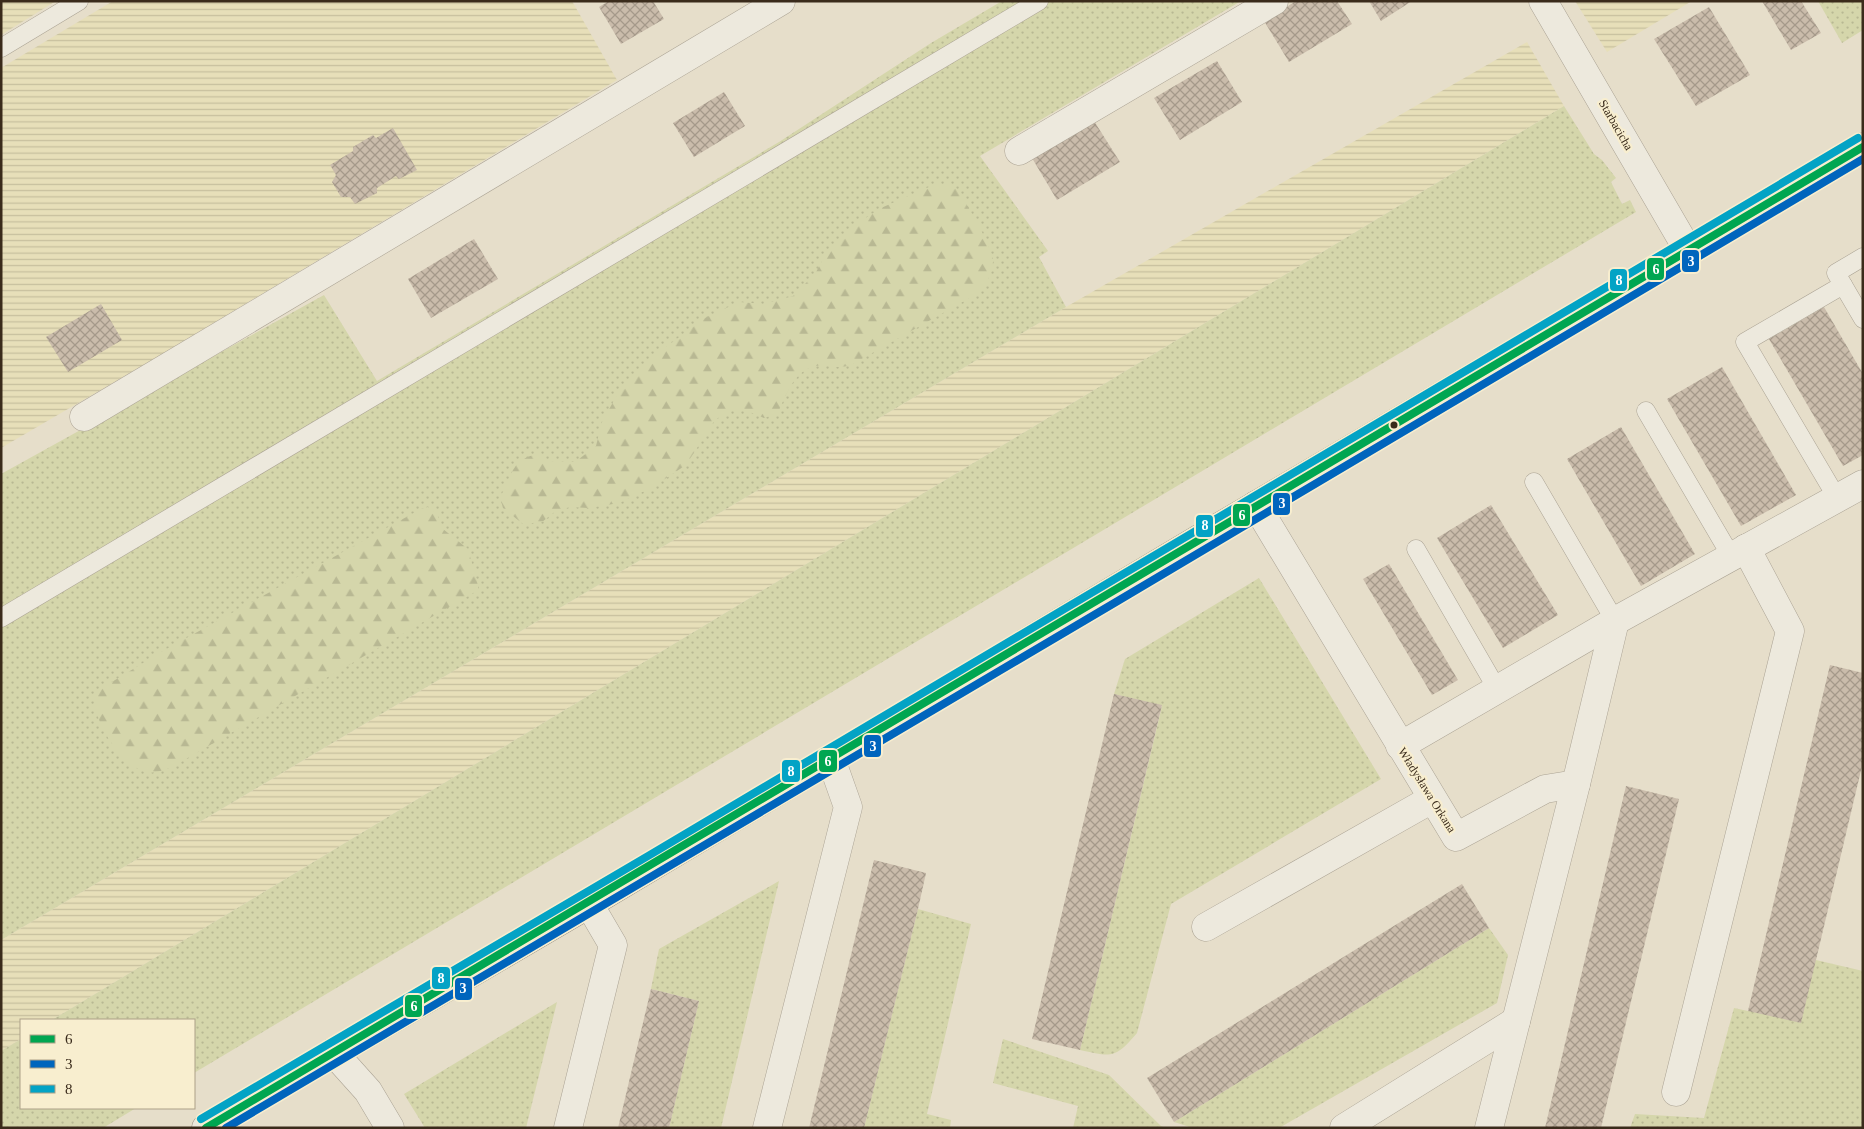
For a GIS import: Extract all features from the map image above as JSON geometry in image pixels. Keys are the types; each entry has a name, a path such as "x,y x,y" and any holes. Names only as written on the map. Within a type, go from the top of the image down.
{"street":[{"path":"84,418 781,1"},
{"path":"1019,152 1274,1"},
{"name":"Starbacicha","path":"1543,1 1688,250"},
{"path":"206,1128 589,904 1256,506 1863,148"},
{"path":"1400,746 1615,621 1863,484"},
{"name":"Władysława Orkana","path":"1256,506 1456,837 1545,789 1576,784"},
{"path":"1676,1092 1790,632 1739,552"},
{"path":"1489,1128 1615,621"},
{"path":"768,1128 848,807 832,759"},
{"path":"1206,927 1432,799"},
{"path":"568,1128 612,945 589,904"},
{"path":"1344,1128 1516,1021"},
{"path":"333,1052 368,1091 383,1123"}],"lane":[{"path":"1,48 79,1"},
{"path":"1,618 1039,1"},
{"path":"1863,257 1836,273 1863,319"},
{"path":"1837,498 1745,342 1843,285"},
{"path":"1646,410 1739,552"},
{"path":"1534,482 1615,621"},
{"path":"1416,549 1498,689"}],"shaded area":[{"path":"1,1 56,1 1,35"},
{"path":"113,1 572,1 617,80 159,356 1,448 1,68"},
{"path":"1575,1 1692,1 1607,52"},
{"path":"1527,42 1564,106 54,1019 20,1019 20,1040 1,1051 1,940 1066,307"}],"green space":[{"path":"1002,1 1241,1 980,156 1048,251 1039,257 1066,307 1,940 1,474 324,295 377,381 779,142 931,43"},
{"path":"1818,1 1863,1 1863,30 1842,43"},
{"path":"1564,106 1594,154 1602,160 1616,178 1611,182 1622,204 1630,200 1636,212 195,1072 195,1019 54,1019"},
{"path":"954,186 977,222 992,254 993,267 990,276 973,296 851,365 808,368 792,384 778,413 764,418 747,411 731,410 715,420 686,465 651,488 619,503 557,510 542,522 523,524 503,508 500,497 513,470 522,460 537,454 547,461 575,462 596,446 602,422 622,386 647,361 705,318 739,302 764,304 793,296 815,274 828,250 858,223 881,208 929,187"},
{"path":"428,507 437,514 443,529 468,549 478,590 172,767 155,772 145,772 136,768 117,750 102,727 97,714 96,693 102,688 161,652 421,509"},
{"path":"1259,578 1381,779 1171,904 1137,1033 1123,1048 1112,1054 1106,1055 1080,1050 1162,706 1114,694 1125,659"},
{"path":"779,881 721,1128 669,1128 699,1001 651,989 659,949"},
{"path":"918,909 971,924 927,1114 951,1120 950,1128 864,1128"},
{"path":"1489,928 1508,955 1497,1003 1279,1128 1193,1128 1174,1122"},
{"path":"1816,960 1863,971 1863,1128 1630,1128 1635,1114 1704,1118 1734,1008 1748,1011"},
{"path":"557,1002 526,1128 425,1128 404,1094"},
{"path":"1003,1039 1109,1075 1161,1126 1166,1128 1073,1128 1078,1106 993,1083"},
{"path":"20,1040 20,1109 134,1109 103,1128 1,1128 1,1051"}],"building":[{"path":"609,1 653,1 664,19 621,44 599,7"},
{"path":"1296,1 1337,1 1352,24 1289,62 1264,21"},
{"path":"1369,1 1412,1 1381,21"},
{"path":"1762,1 1801,1 1821,33 1791,50"},
{"path":"1709,7 1750,75 1696,106 1654,39"},
{"path":"1217,61 1242,102 1180,140 1154,98"},
{"path":"724,92 745,126 694,157 673,123"},
{"path":"1094,121 1120,162 1057,200 1032,158"},
{"path":"393,128 417,170 399,179 396,176 377,188 377,193 355,204 350,197 341,197 332,182 336,175 330,165 353,151 353,147 373,135 376,138"},
{"path":"474,239 498,279 431,318 408,279"},
{"path":"101,304 122,340 68,372 46,337"},
{"path":"1824,307 1863,374 1863,455 1843,466 1769,339"},
{"path":"1722,367 1796,495 1741,526 1667,399"},
{"path":"1621,427 1695,554 1641,586 1567,459"},
{"path":"1491,505 1558,615 1503,648 1437,538"},
{"path":"1389,564 1458,680 1432,695 1363,579"},
{"path":"1830,665 1863,673 1863,762 1801,1023 1748,1011"},
{"path":"1114,694 1162,705 1080,1050 1032,1039"},
{"path":"1626,786 1679,799 1601,1128 1545,1128"},
{"path":"874,860 926,873 918,909 864,1128 809,1128"},
{"path":"1462,884 1489,928 1174,1122 1147,1078"},
{"path":"651,989 699,1001 669,1128 618,1128"}],"transit line":[{"name":"8","path":"201,1119 1858,138"},
{"name":"6","path":"206,1128 1863,147"},
{"name":"3","path":"226,1128 1863,159"}]}
